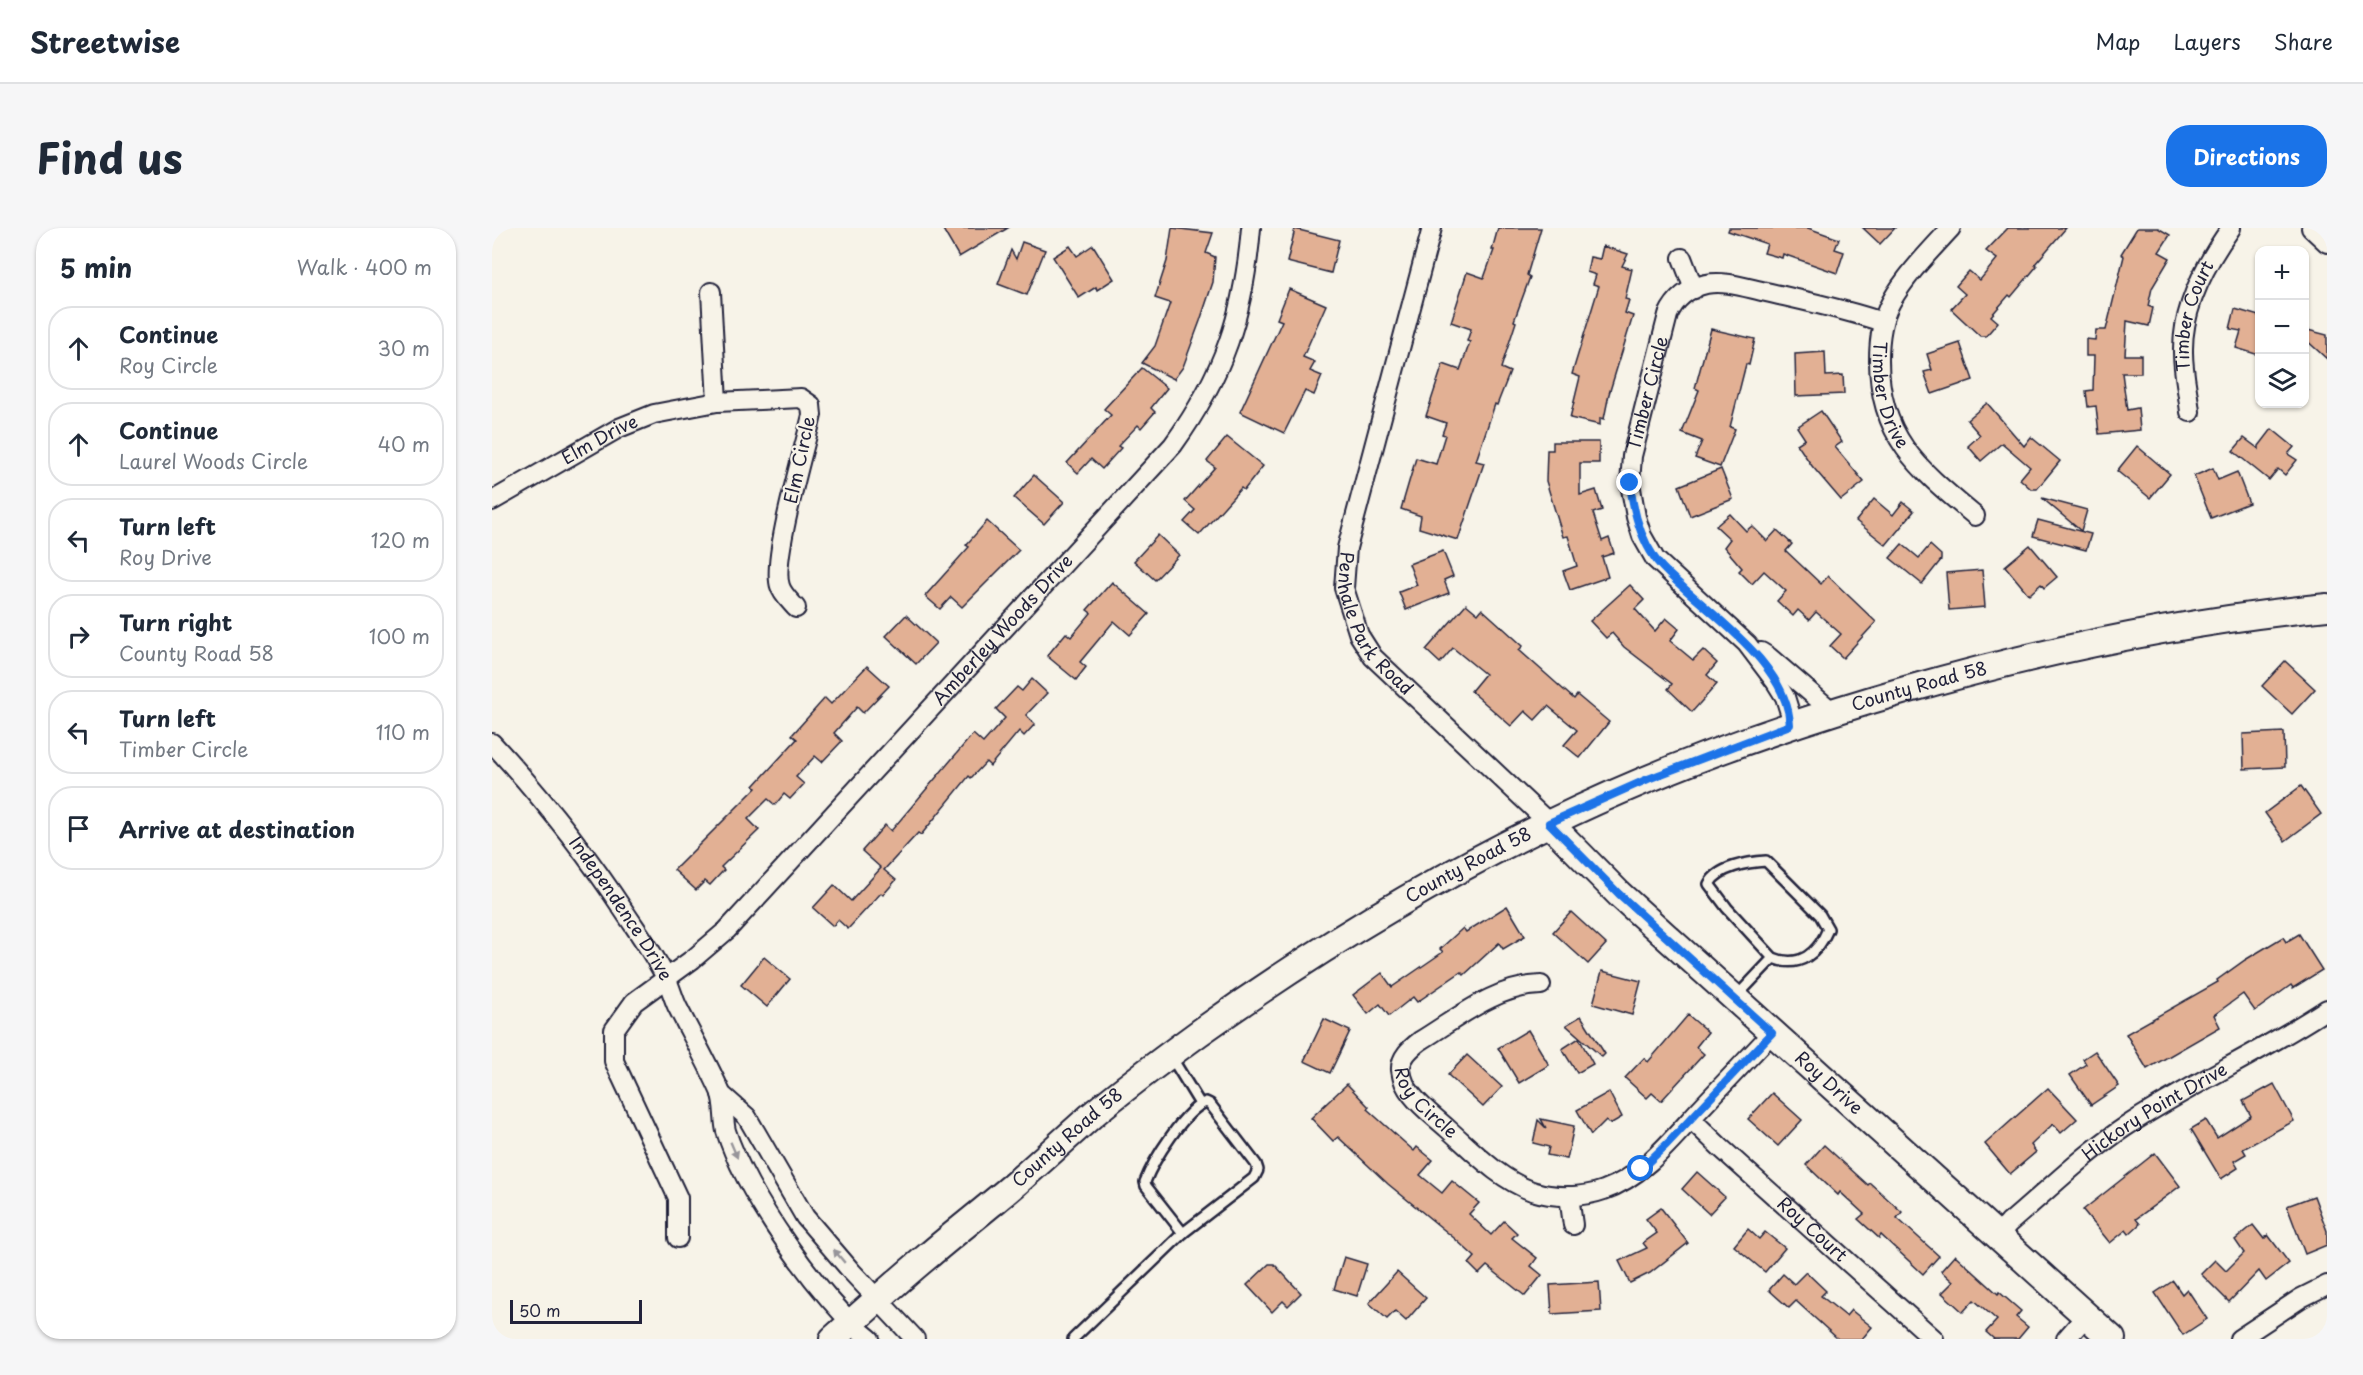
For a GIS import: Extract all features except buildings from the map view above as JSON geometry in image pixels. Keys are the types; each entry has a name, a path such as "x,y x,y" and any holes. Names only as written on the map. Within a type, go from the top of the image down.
{"street":[{"name":"Amberley Woods Drive","path":"678,1238 678,1198 614,1061 614,1030 634,1002 727,930 1173,445 1191,420 1225,352 1244,293 1251,228"},
{"name":"Penhale Park Road","path":"1432,228 1347,548 1344,588 1359,635 1373,657 1549,823"},
{"name":"Timber Drive","path":"1951,228 1899,289 1882,322 1879,374 1884,408 1890,424 1918,466 1975,516"},
{"name":"Timber Court","path":"2190,412 2183,352 2191,305 2203,271 2231,228"},
{"path":"2311,228 2327,243"},
{"path":"1682,258 1694,289"},
{"name":"Timber Circle","path":"1790,725 1790,713 1785,697 1747,645 1655,559 1642,536 1632,498 1631,465 1636,434 1668,315 1673,304 1694,289 1706,284 1731,284 1842,309 1882,322"},
{"path":"711,292 717,402"},
{"name":"Elm Circle","path":"717,402 801,398 811,405 812,415 783,537 778,571 780,586 796,609"},
{"name":"Elm Drive","path":"492,501 633,421 681,407 717,402"},
{"name":"County Road 58","path":"851,1334 878,1300 927,1256 1014,1185 1092,1115 1170,1055 1273,982 1351,932 1409,898 1549,823 1648,779 1790,725 1980,669 2067,648 2181,626 2327,607"},
{"name":"Timber Circle","path":"1747,645 1770,657 1833,712"},
{"name":"Independence Drive","path":"492,743 536,790 578,844 610,889 666,979 721,1094 726,1130 751,1184 784,1238 851,1334"},
{"name":"Roy Drive","path":"1549,823 1619,894 2112,1339"},
{"name":"Roy Circle","path":"1541,985 1502,992 1420,1041 1404,1058 1401,1073 1406,1087 1418,1102 1494,1170 1515,1184 1534,1192 1569,1196 1603,1191 1618,1185 1641,1169 1772,1033"},
{"name":"Hickory Point Drive","path":"1998,1236 2009,1223 2091,1152 2124,1128 2180,1092 2327,1009"},
{"name":"Independence Drive","path":"721,1094 747,1118 805,1217 915,1339"},
{"name":"Roy Court","path":"1691,1119 1934,1339"},
{"path":"1569,1196 1573,1225"},
{"path":"2239,1339 2301,1298 2327,1285"},
{"path":"2066,1339 2086,1316"}],"lane":[{"path":"1766,861 1820,915 1828,929 1823,942 1811,954 1795,963 1773,958 1711,888 1709,884 1713,878 1746,864 1766,861"},
{"path":"1734,998 1773,958"},
{"path":"1170,1055 1200,1104"},
{"path":"1073,1339 1183,1233 1254,1178 1258,1170 1256,1164 1210,1104 1206,1102 1183,1118 1145,1182 1183,1233"}],"route":[{"path":"1630,483 1642,536 1655,559 1747,645 1775,681 1785,697 1790,713 1790,725 1648,779 1549,823 1619,894 1772,1033 1641,1169"}]}
